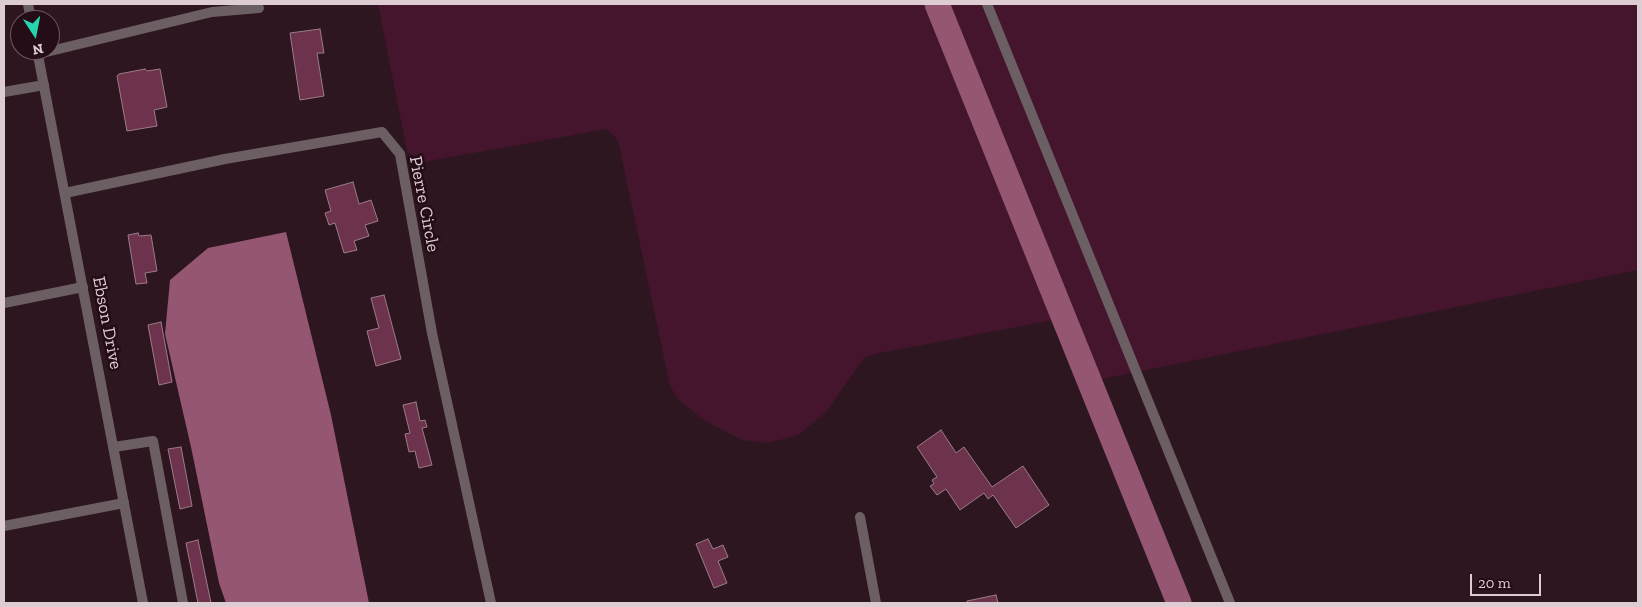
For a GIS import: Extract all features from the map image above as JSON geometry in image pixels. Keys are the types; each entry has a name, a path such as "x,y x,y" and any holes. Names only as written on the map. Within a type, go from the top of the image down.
{"street":[{"path":"987,4 1230,603"},
{"path":"60,47 212,12 259,8"},
{"name":"Ebson Drive","path":"39,60 143,603"},
{"path":"4,92 44,85"},
{"name":"Pierre Circle","path":"65,193 224,159 382,132 400,154 432,333 491,603"},
{"path":"4,303 83,287"},
{"path":"114,448 153,442 183,603"},
{"path":"4,526 124,504"},
{"path":"860,517 876,603"}],"shaded area":[{"path":"378,4 1638,4 1638,270 1082,383 1053,320 875,354 864,358 826,412 798,435 769,443 742,440 705,421 679,400 670,386 618,140 607,129 423,162 408,152 406,146"},
{"path":"286,232 331,415 369,603 226,603 219,583 165,334 170,280 208,248"}],"building":[{"path":"320,29 324,53 317,53 324,96 300,100 290,33"},
{"path":"145,69 147,71 160,69 167,107 154,110 157,126 127,131 117,76"},
{"path":"353,182 359,204 371,200 378,221 365,225 369,236 354,241 357,250 344,253 335,223 329,225 325,213 331,211 325,190"},
{"path":"138,233 139,236 151,235 157,271 145,273 147,283 136,284 128,235"},
{"path":"384,295 401,359 376,366 367,331 379,328 371,298"},
{"path":"161,322 172,382 159,385 148,325"},
{"path":"416,402 420,421 425,420 427,427 422,428 432,465 419,468 415,451 409,452 405,434 410,433 403,405"},
{"path":"941,430 956,453 964,447 992,487 1023,466 1049,505 1016,528 993,495 988,499 984,493 960,510 946,489 937,495 930,486 934,484 932,480 937,477 917,447"},
{"path":"181,447 192,506 180,509 168,449"},
{"path":"708,539 713,549 723,545 728,557 718,561 727,583 714,588 696,544"},
{"path":"198,540 211,603 198,603 186,543"},
{"path":"996,595 998,603 967,603 967,601"}],"waterway":[{"path":"937,4 1179,603"}]}
